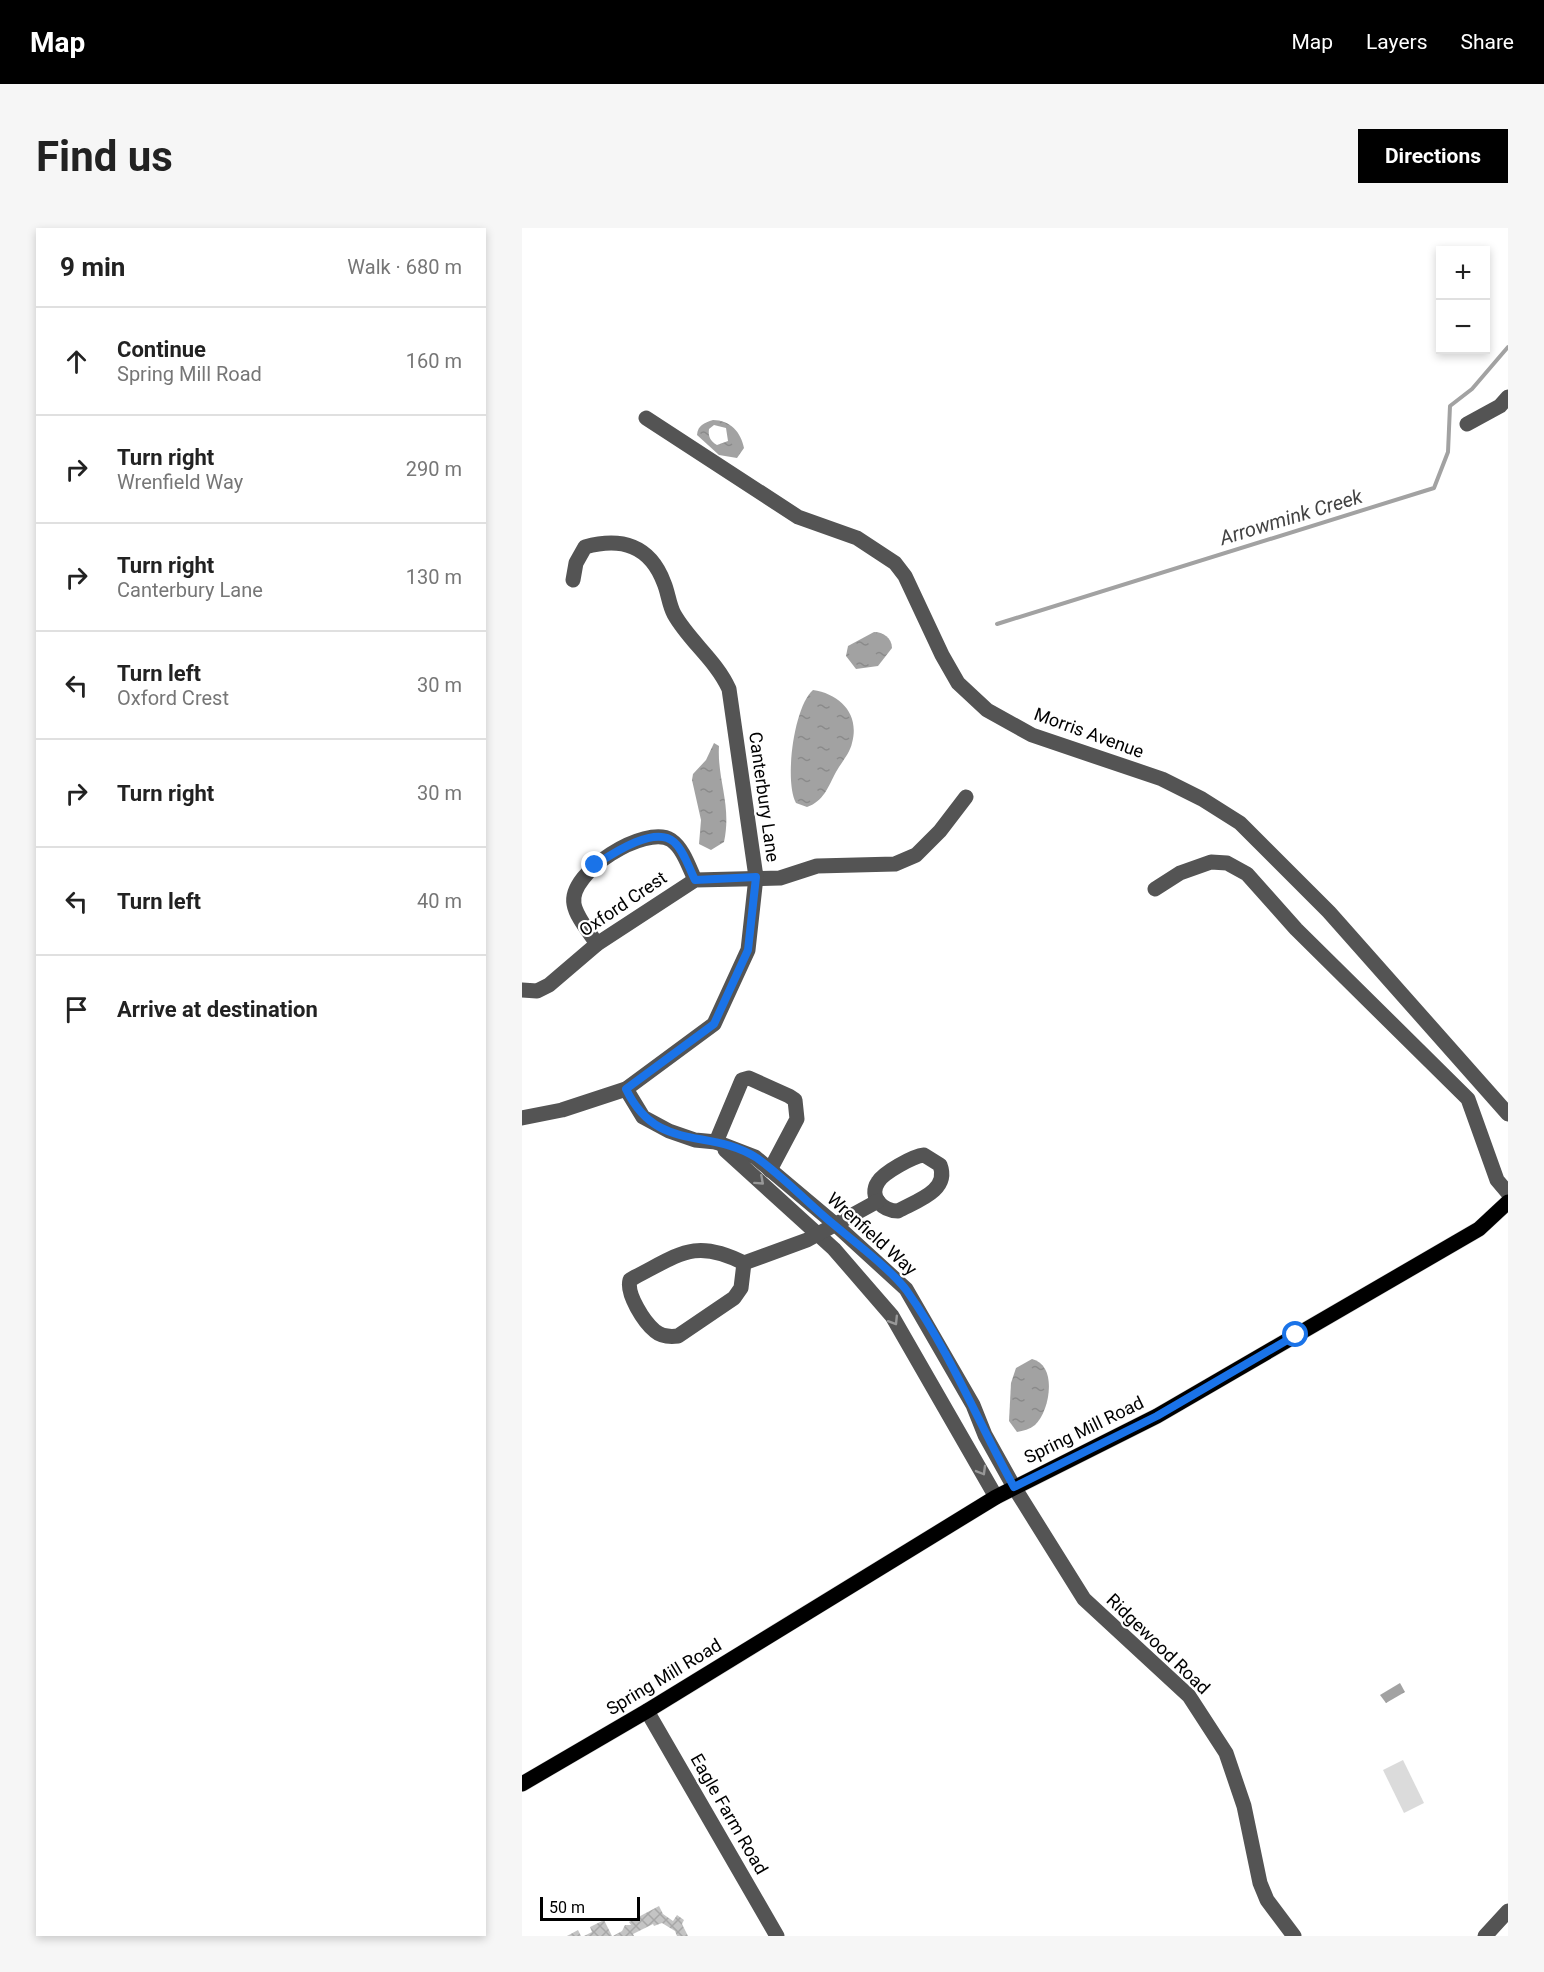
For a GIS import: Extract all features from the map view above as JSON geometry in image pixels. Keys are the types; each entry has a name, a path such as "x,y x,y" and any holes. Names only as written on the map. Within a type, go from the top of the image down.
{"main road":[{"name":"Spring Mill Road","path":"522,1784 647,1711 996,1497 1157,1416 1479,1228 1508,1202"}],"street":[{"path":"1467,424 1500,406 1508,397"},
{"name":"Morris Avenue","path":"645,418 798,517 857,538 895,563 905,576 942,655 958,683 987,710 1032,735 1162,779 1202,799 1239,823 1329,912 1508,1114"},
{"name":"Canterbury Lane","path":"522,1118 562,1110 626,1089 714,1024 748,950 756,877 729,689 723,675 674,613 663,580 653,562 639,550 625,542 604,542 585,547 576,563 573,580"},
{"name":"Oxford Crest","path":"522,990 537,991 549,985 597,944 695,880 780,878 817,866 895,864 916,855 940,831 966,797"},
{"path":"597,944 574,906 574,893 580,880 595,865 625,847 653,837 664,836 674,841 695,880"},
{"path":"1155,889 1180,873 1211,862 1227,863 1247,874 1296,929 1468,1099 1497,1180 1508,1193"},
{"path":"716,1142 742,1080 749,1078 789,1096 795,1100 797,1119 770,1170"},
{"name":"Wrenfield Way","path":"626,1089 643,1117 678,1134 695,1140 716,1142 755,1157 836,1225 906,1289 973,1406 985,1435 1014,1487"},
{"name":"Wrenfield Way","path":"716,1142 818,1234 892,1316 996,1497"},
{"path":"744,1263 741,1287 734,1298 678,1336 670,1337 655,1332 629,1290 630,1280 635,1276 681,1253 705,1248 721,1251 744,1263 807,1240 878,1201"},
{"path":"940,1400 962,1386"},
{"path":"967,1446 985,1435"},
{"name":"Ridgewood Road","path":"1014,1487 1084,1599 1189,1696 1226,1753 1245,1806 1260,1883 1268,1900 1294,1936"},
{"name":"Eagle Farm Road","path":"647,1711 777,1936"},
{"path":"1485,1936 1508,1911"}],"shaded area":[{"path":"1403,1760 1424,1803 1404,1813 1383,1770"}],"water":[{"path":"713,420 725,422 737,432 744,448 737,458 719,455 697,435 704,423","holes":["714,425 726,428 728,441 717,445 710,438 709,429"]},
{"path":"874,632 886,636 892,648 878,666 856,669 846,656 848,646"},
{"path":"813,690 832,696 846,707 853,723 854,733 849,750 825,793 818,801 807,807 796,803 791,778 791,762 796,727 806,699"},
{"path":"714,743 719,746 726,829 724,842 711,850 699,844 701,820 692,780 693,774 706,760"},
{"path":"1032,1359 1046,1370 1049,1389 1045,1410 1035,1425 1017,1432 1009,1421 1011,1383 1016,1368"},
{"path":"1400,1683 1405,1692 1386,1703 1380,1695"}],"building":[{"path":"659,1906 663,1914 673,1921 677,1915 684,1920 682,1924 688,1936 677,1936 675,1931 662,1923 654,1926 653,1924 633,1934 634,1936 613,1936 622,1931 625,1925 631,1925 629,1922"},
{"path":"604,1920 612,1936 584,1936 592,1932 590,1927"},
{"path":"578,1930 581,1936 567,1936"}],"waterway":[{"name":"Arrowmink Creek","path":"997,624 1434,488 1448,452 1450,406 1472,389 1508,347"}],"route":[{"path":"595,865 625,847 653,837 664,836 674,841 695,880 756,877 748,950 714,1024 626,1089 643,1117 669,1131 695,1140 716,1142 755,1157 836,1225 906,1289 973,1406 985,1435 1014,1487 1157,1416 1296,1335"}]}
